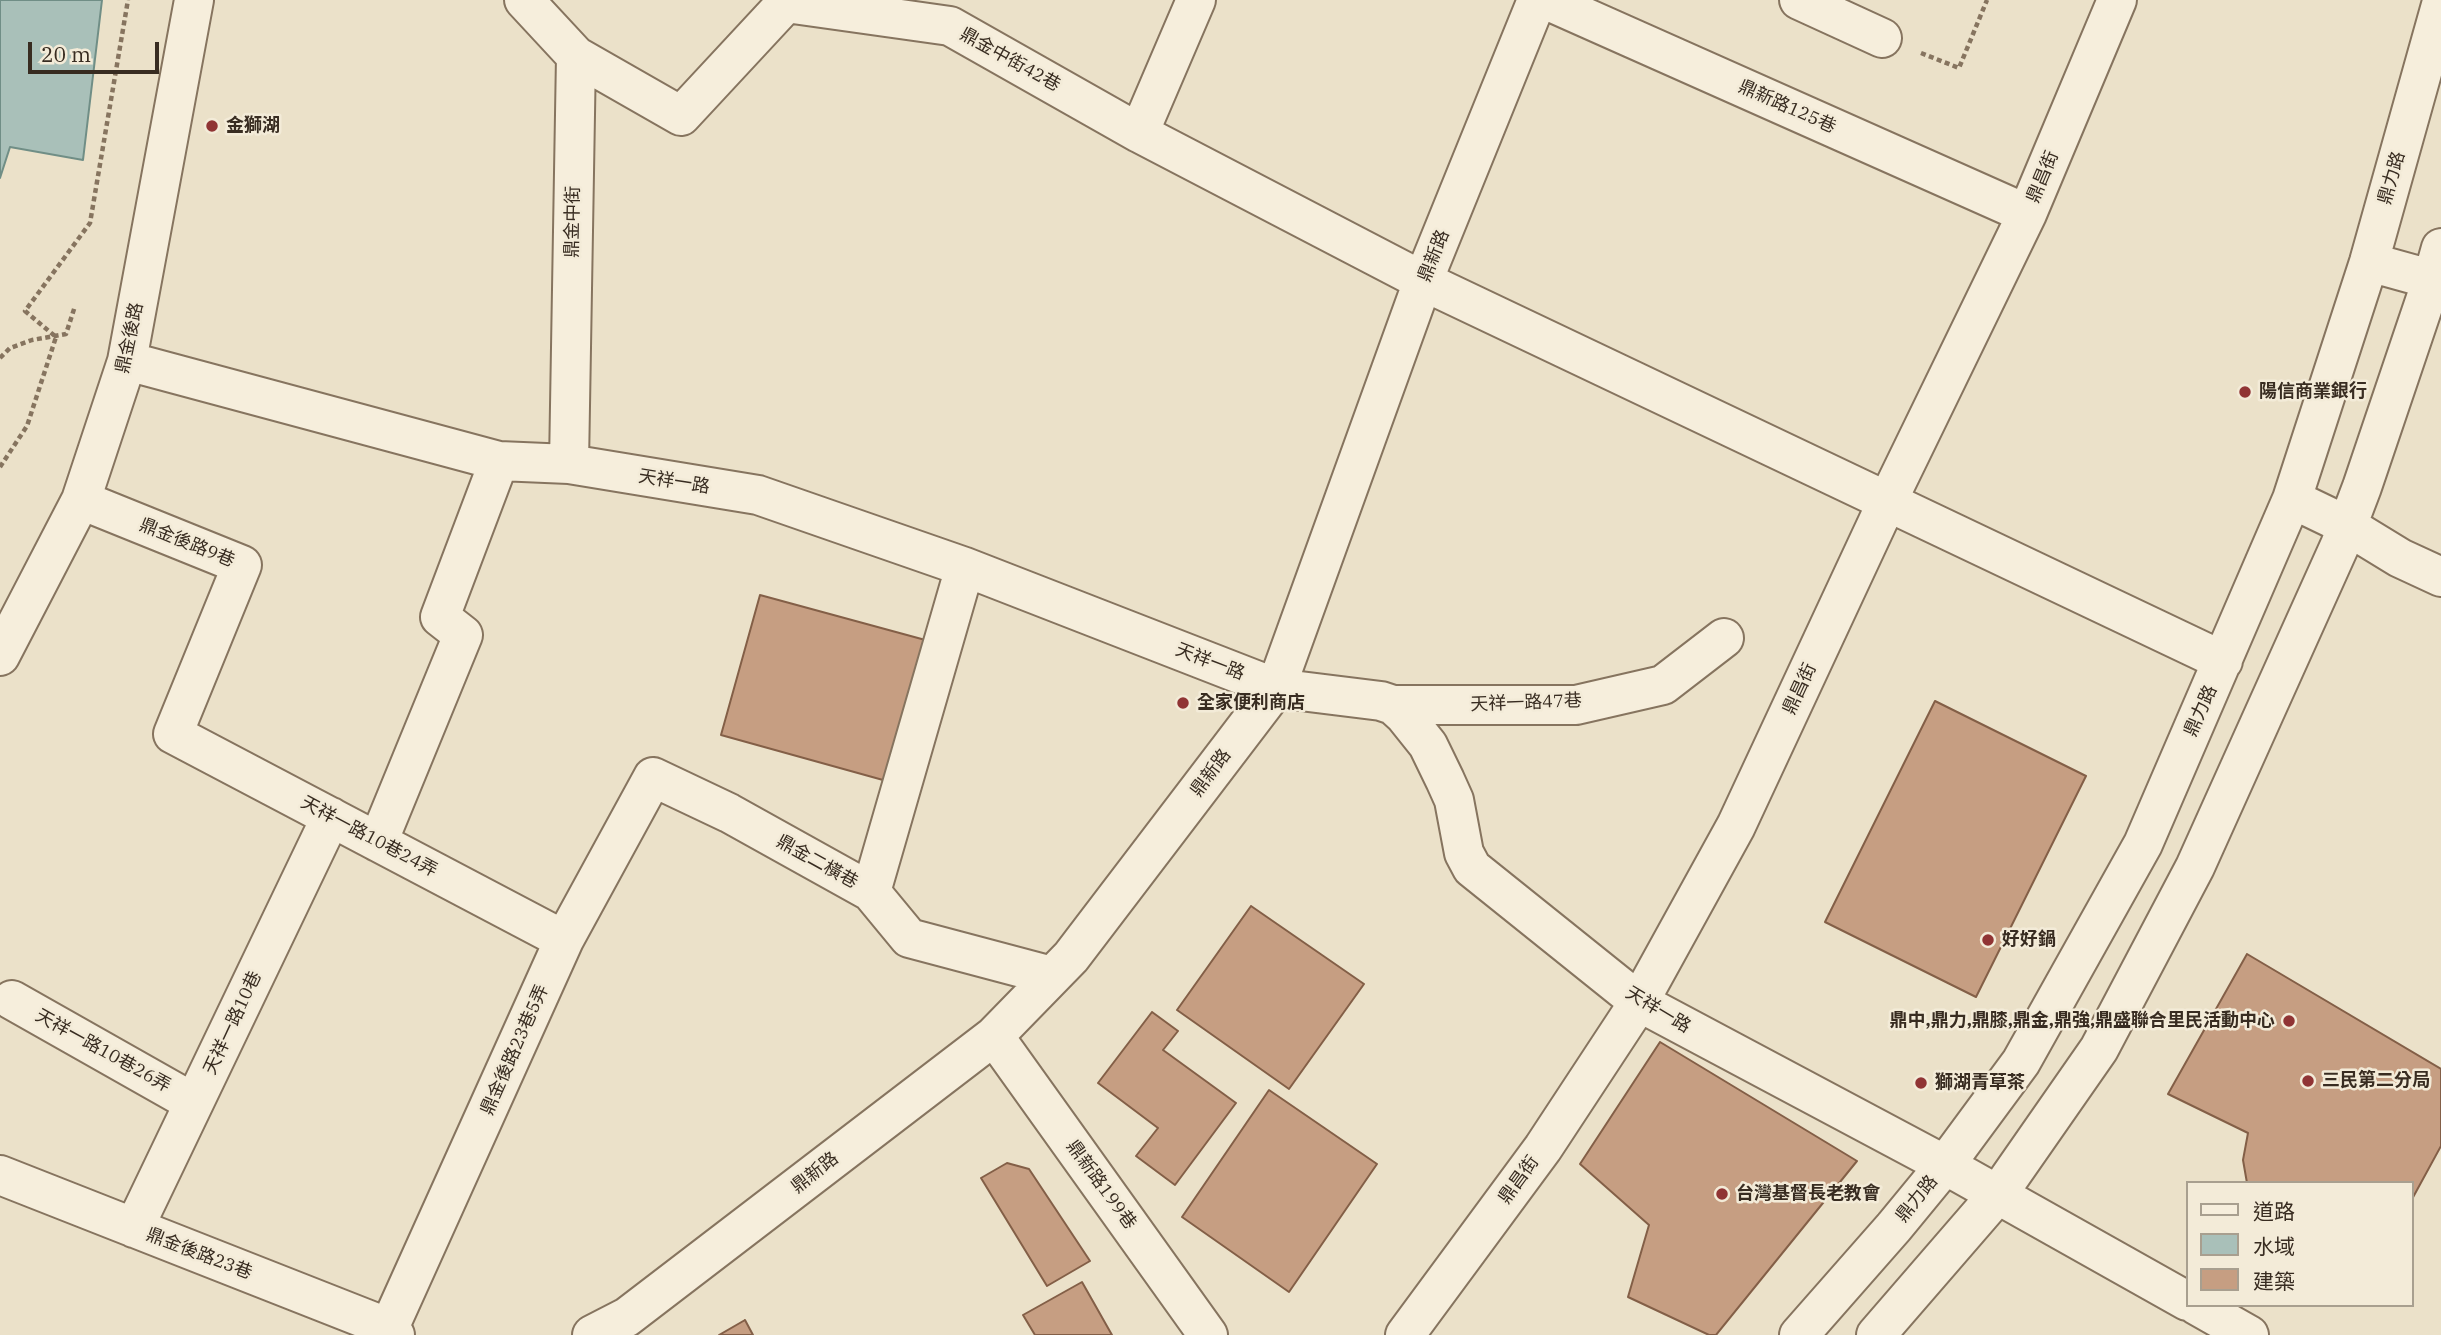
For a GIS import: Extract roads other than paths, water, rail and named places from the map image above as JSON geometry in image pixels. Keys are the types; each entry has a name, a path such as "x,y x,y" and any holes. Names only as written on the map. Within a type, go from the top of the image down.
{"street":[{"name":"鼎金後路","path":"0,656 81,500 127,360 194,0"},
{"path":"524,0 576,56"},
{"path":"1139,133 1196,0"},
{"name":"鼎新路","path":"592,1335 632,1326 993,1036 1071,957 1276,688 1423,281 1537,0"},
{"name":"鼎新路125巷","path":"1546,0 2027,214"},
{"path":"1798,0 1882,38"},
{"name":"鼎昌街","path":"1405,1335 1543,1148 1639,1002 1736,826 1887,502 2027,214 2117,0"},
{"name":"鼎金中街42巷","path":"576,56 681,116 786,3 950,26 1139,133 1423,281 2223,662"},
{"name":"鼎力路","path":"1798,1335 1945,1165 2021,1062 2136,856 2292,499 2369,262 2441,5"},
{"name":"鼎金中街","path":"569,464 576,56"},
{"path":"1876,1335 1998,1195 2099,1049 2195,867 2362,487 2438,270 2369,262"},
{"name":"天祥一路","path":"127,360 499,461 569,464 758,495 965,567 1276,688 1381,701 1393,705 1428,745 1445,780 1460,822 1464,853 1472,868 1639,1002 1945,1165 2186,1300"},
{"path":"378,842 463,635 440,617 499,461"},
{"path":"2292,499 2346,525 2400,558 2441,578"},
{"name":"鼎金後路9巷","path":"81,500 242,565 173,734"},
{"path":"871,892 965,567"},
{"name":"天祥一路47巷","path":"1393,705 1576,705 1663,685 1724,638"},
{"name":"天祥一路10巷24弄","path":"173,734 564,940"},
{"name":"鼎金二橫巷","path":"653,777 729,813 871,892 909,938 1052,976"},
{"name":"鼎金後路23巷5弄","path":"392,1332 564,940 653,777"},
{"name":"天祥一路10巷","path":"134,1228 331,817"},
{"name":"天祥一路10巷26弄","path":"12,1000 194,1103"},
{"name":"鼎新路199巷","path":"993,1036 1208,1335"},
{"name":"鼎金後路23巷","path":"0,1175 392,1332"},
{"path":"2200,1307 2249,1335"}],"water":[{"path":"0,0 102,0 83,160 10,147 0,178"}],"place":[{"name":"金獅湖","path":"212,126"},
{"name":"陽信商業銀行","path":"2245,392"},
{"name":"全家便利商店","path":"1183,703"},
{"name":"好好鍋","path":"1988,940"},
{"name":"鼎中,鼎力,鼎膝,鼎金,鼎強,鼎盛聯合里民活動中心","path":"2289,1021"},
{"name":"三民第二分局","path":"2308,1081"},
{"name":"獅湖青草茶","path":"1921,1083"},
{"name":"台灣基督長老教會","path":"1722,1194"}]}
